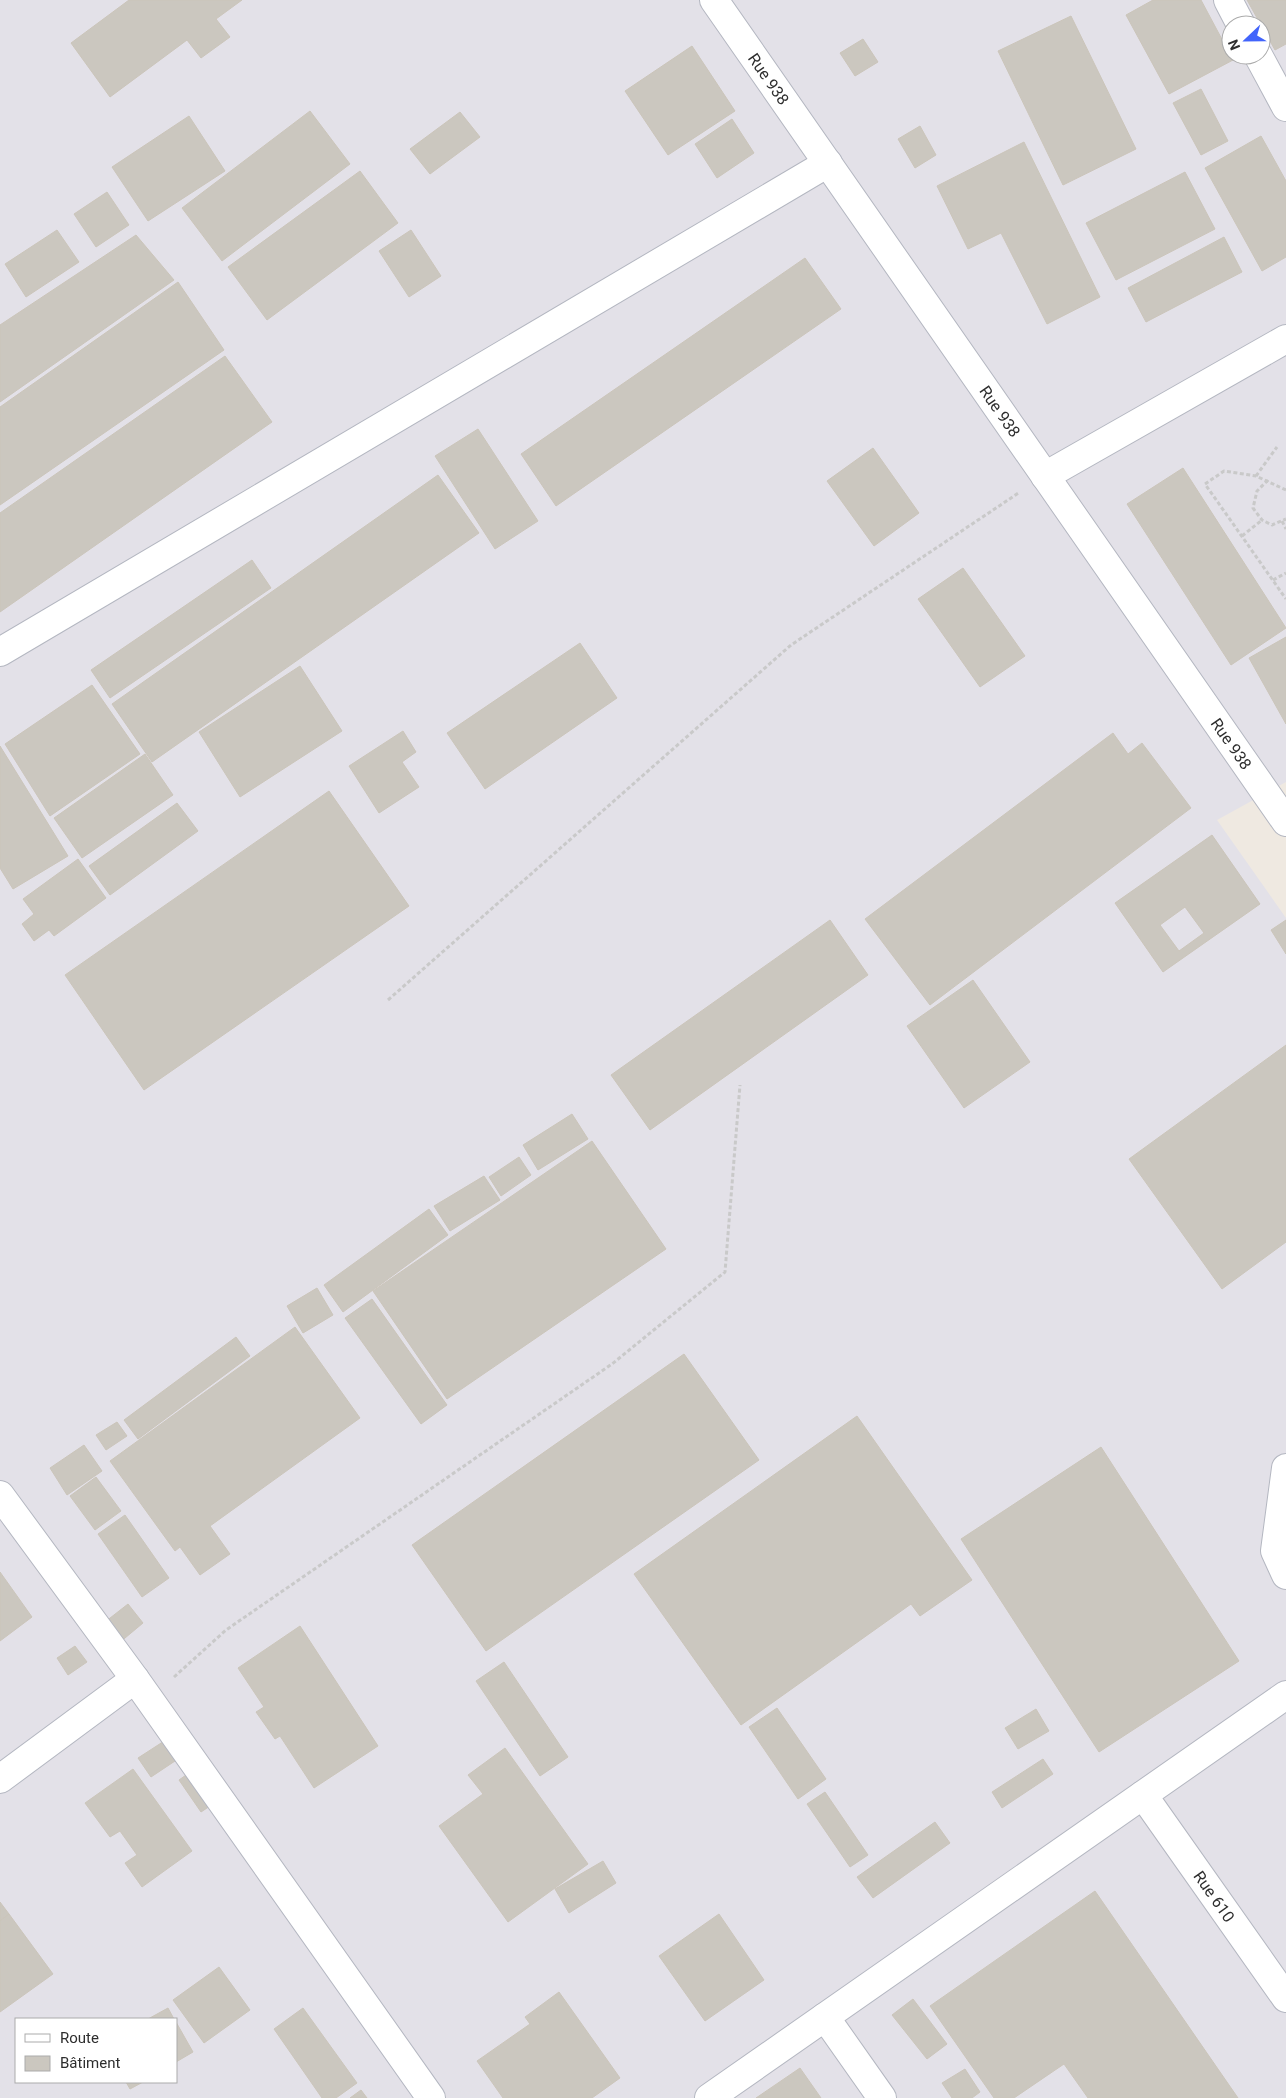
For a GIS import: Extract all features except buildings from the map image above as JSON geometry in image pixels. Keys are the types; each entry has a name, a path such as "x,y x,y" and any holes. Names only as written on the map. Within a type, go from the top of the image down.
{"street":[{"name":"Rue 938","path":"714,0 1286,822"},
{"path":"1228,0 1236,15"},
{"path":"1265,65 1282,90"},
{"path":"0,652 828,163"},
{"path":"1045,476 1286,339"},
{"path":"1286,1468 1275,1551 1286,1575"},
{"path":"0,1495 142,1690 431,2098"},
{"path":"0,1779 142,1690"},
{"path":"709,2098 1286,1695"},
{"name":"Rue 610","path":"1144,1794 1286,1998"},
{"path":"825,2017 882,2098"}],"path":[{"path":"1256,476 1277,447"},
{"path":"1286,490 1256,476 1224,471 1205,484 1286,599"},
{"path":"388,1000 791,645 1045,476"},
{"path":"1268,480 1257,491 1253,508 1262,520 1272,525 1286,519"},
{"path":"1242,536 1262,520"},
{"path":"1282,521 1286,529"},
{"path":"1273,580 1286,573"},
{"path":"142,1690 612,1364 725,1272 740,1085"}],"shaded area":[{"path":"0,0 1286,0 1286,782 1217,820 1286,918 1286,2098 0,2098"}]}
